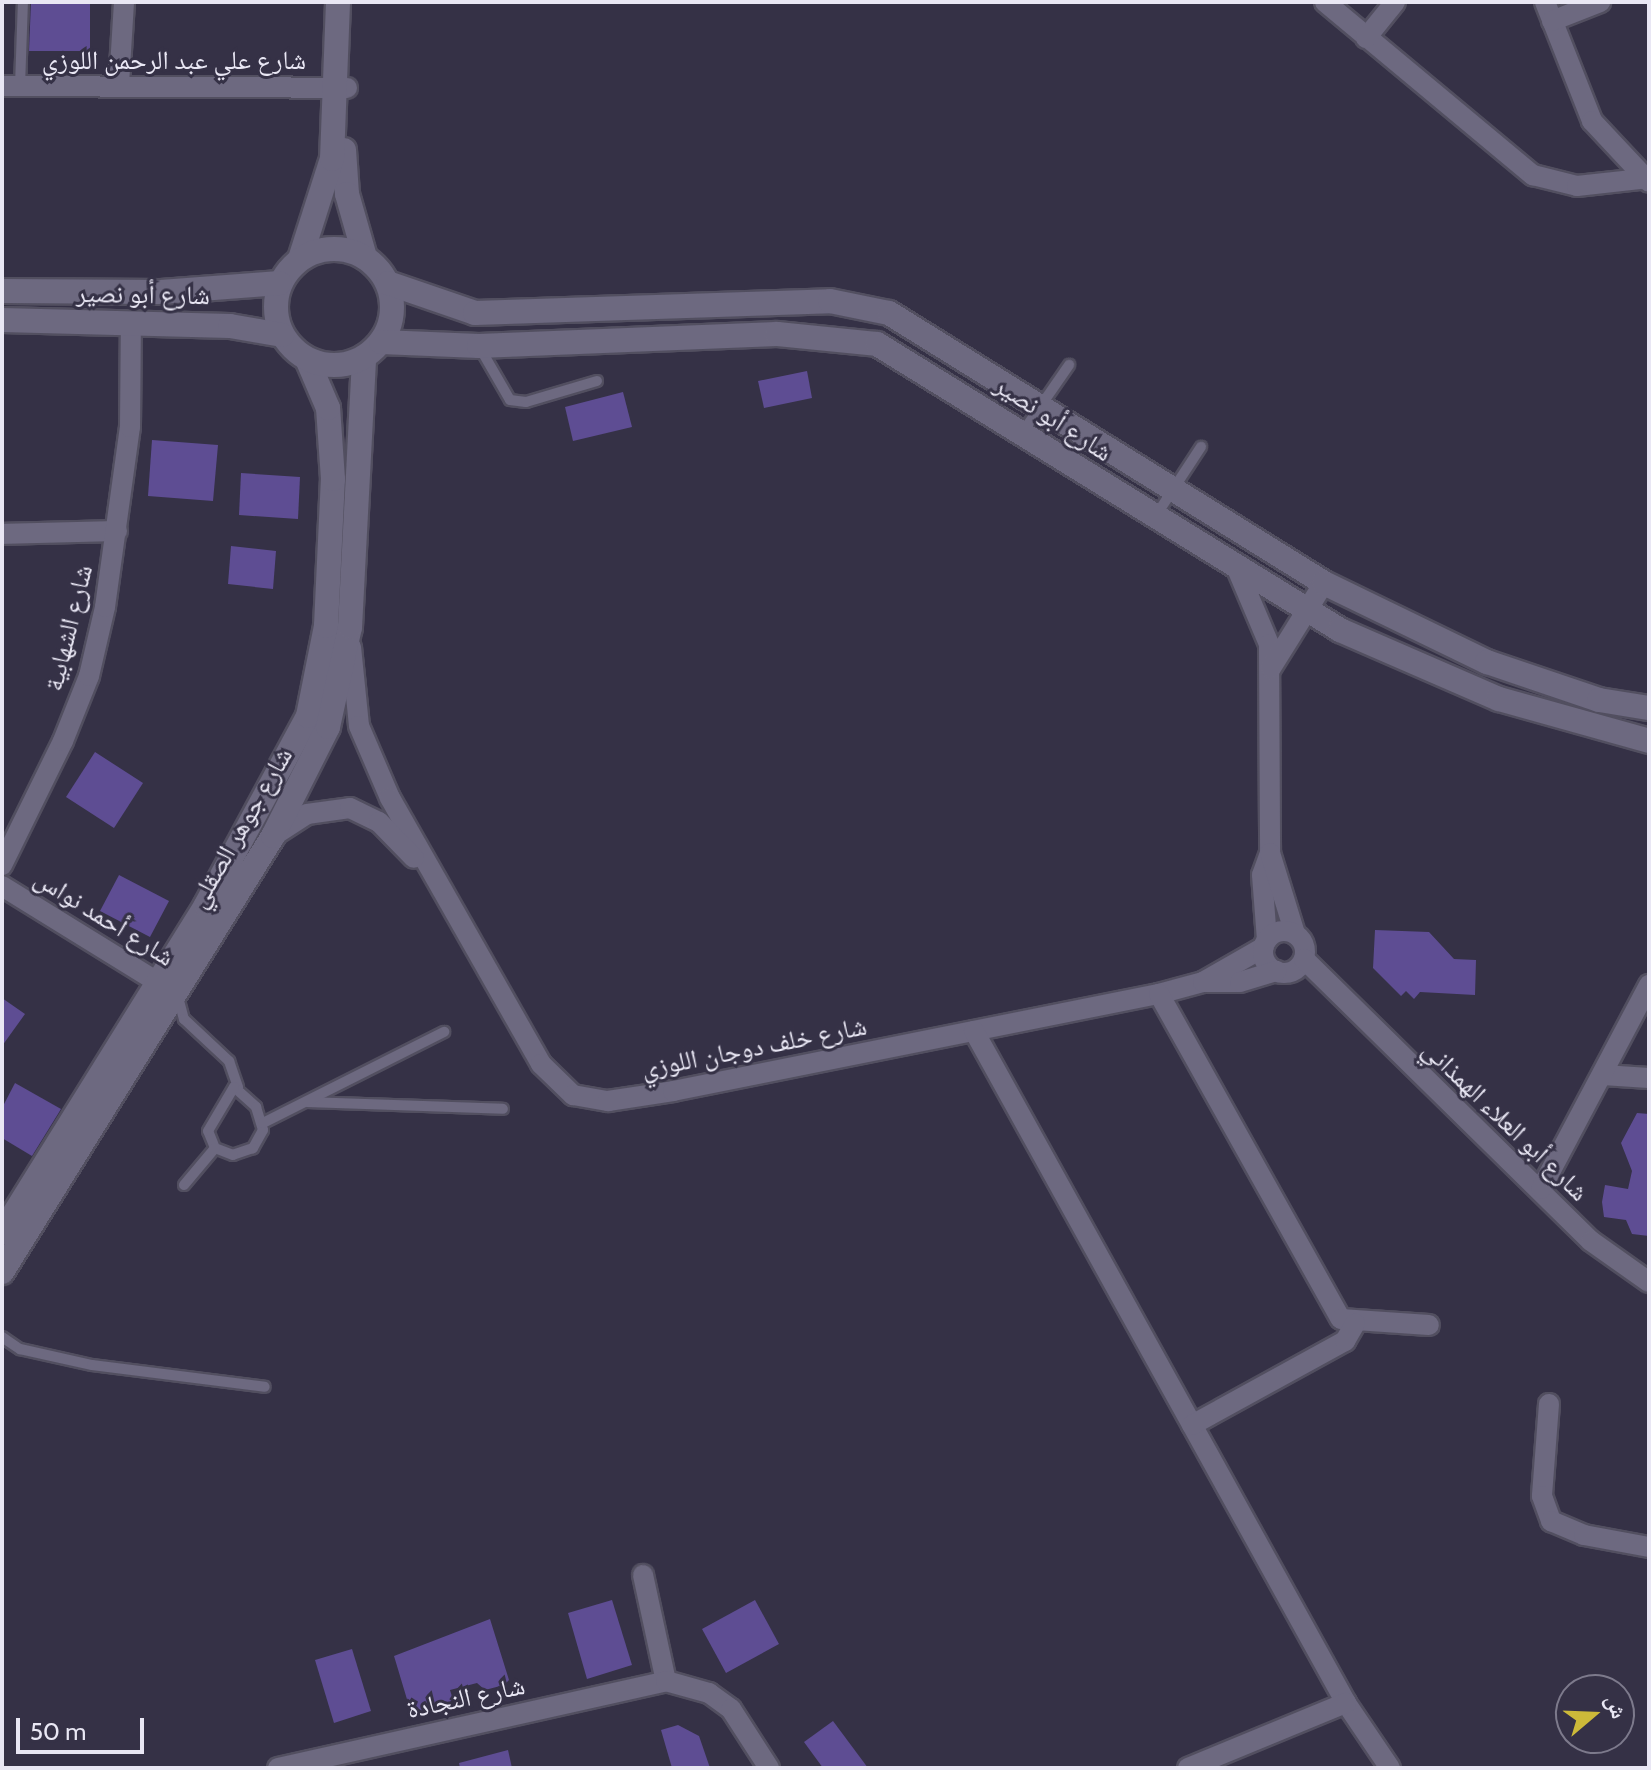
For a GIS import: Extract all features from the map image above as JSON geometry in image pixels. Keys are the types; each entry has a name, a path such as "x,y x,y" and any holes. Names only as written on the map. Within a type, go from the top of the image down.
{"main road":[{"path":"338,2 341,88 344,172 365,257 388,283 392,314 372,350 345,365 307,359 282,335 275,301 280,283 300,259 328,186 341,88 348,2"},
{"path":"300,259 325,248 365,257"},
{"name":"شارع أبو نصير","path":"2,291 161,292 280,283"},
{"name":"شارع أبو نصير","path":"388,283 475,313 860,305 916,326 1324,583 1487,662 1599,700 1649,708"},
{"name":"شارع أبو نصير","path":"2,320 131,322 282,335"},
{"name":"شارع أبو نصير","path":"372,350 777,334 857,338 907,358 1154,519 1308,613 1499,699 1649,741"},
{"name":"شارع جوهر الصقلي","path":"2,1233 273,836 328,727 350,627 372,350"},
{"name":"شارع جوهر الصقلي","path":"2,1272 168,989 298,742 320,675 333,479 328,408 307,359"}],"street":[{"path":"119,84 124,2"},
{"path":"1325,2 1533,175 1577,186 1648,179"},
{"path":"1366,38 1395,2"},
{"path":"1600,2 1548,12 1592,121 1648,179"},
{"name":"شارع علي عبد الرحمن اللوزي","path":"11,86 119,84 341,88"},
{"name":"شارع الشهابية","path":"2,865 89,676 117,531 130,427 131,322"},
{"name":"شارع الشهابية","path":"2,534 117,531"},
{"path":"1238,571 1265,626 1269,671 1270,853 1295,934 1304,944 1290,968 1266,962 1262,875 1270,853"},
{"path":"1269,671 1324,583"},
{"name":"شارع خلف دوجان اللوزي","path":"350,627 359,726 430,876 541,1064 557,1083 590,1101 673,1091 1159,994 1203,982 1240,982 1290,968"},
{"name":"شارع خلف دوجان اللوزي","path":"273,836 307,814 350,808 379,822 430,876"},
{"name":"شارع أحمد نواس","path":"2,886 168,989"},
{"path":"1265,944 1280,932 1295,934"},
{"name":"شارع خلف دوجان اللوزي","path":"1203,982 1265,944"},
{"name":"شارع أبو العلاء الهمذاني","path":"1290,968 1331,990 1541,1189 1591,1241 1649,1282"},
{"path":"1541,1189 1649,985"},
{"path":"1159,994 1333,1309 1355,1324 1429,1325"},
{"path":"974,1031 1346,1703 1390,1768"},
{"path":"1603,1075 1649,1078"},
{"path":"1192,1425 1345,1341 1355,1324"},
{"path":"1549,1404 1542,1496 1551,1521 1584,1535 1649,1547"},
{"path":"643,1575 666,1681 709,1693 731,1709 769,1768"},
{"name":"شارع النجادة","path":"278,1768 666,1681"},
{"path":"1188,1768 1346,1703"}],"lane":[{"path":"11,86 23,2"},
{"path":"479,346 510,400 526,402 597,381"},
{"path":"1022,433 1069,365"},
{"path":"1154,519 1201,447"},
{"path":"168,989 184,1019 222,1052 238,1087 263,1123 258,1143 247,1152 227,1154 215,1148 208,1125 227,1090 238,1087"},
{"path":"263,1123 444,1032"},
{"path":"305,1102 503,1109"},
{"path":"184,1185 215,1148"},
{"path":"2,1337 20,1349 92,1365 265,1387"}],"building":[{"path":"31,2 90,2 90,51 29,51"},
{"path":"807,371 812,398 764,408 758,381"},
{"path":"623,392 632,427 573,441 565,407"},
{"path":"152,440 218,445 213,501 148,496"},
{"path":"241,473 300,477 298,519 239,515"},
{"path":"231,546 276,551 273,589 228,584"},
{"path":"95,752 143,783 114,828 66,797"},
{"path":"119,875 169,901 150,937 100,911"},
{"path":"1375,930 1429,932 1454,959 1476,960 1475,995 1420,992 1414,999 1406,991 1401,996 1373,968"},
{"path":"2,998 25,1014 2,1046"},
{"path":"15,1083 61,1109 32,1156 2,1138 2,1108"},
{"path":"1637,1113 1649,1114 1649,1236 1632,1234 1626,1220 1604,1217 1602,1202 1605,1185 1628,1189 1632,1171 1621,1143"},
{"path":"612,1600 632,1665 587,1679 568,1613"},
{"path":"755,1600 779,1644 726,1673 702,1629"},
{"path":"490,1619 509,1680 504,1685 485,1690 477,1683 450,1690 454,1703 412,1716 394,1656"},
{"path":"352,1649 371,1711 334,1723 315,1660"},
{"path":"833,1721 868,1768 823,1768 804,1742"},
{"path":"678,1725 699,1736 710,1768 672,1768 661,1730"},
{"path":"508,1750 512,1768 460,1768 459,1763"}]}
